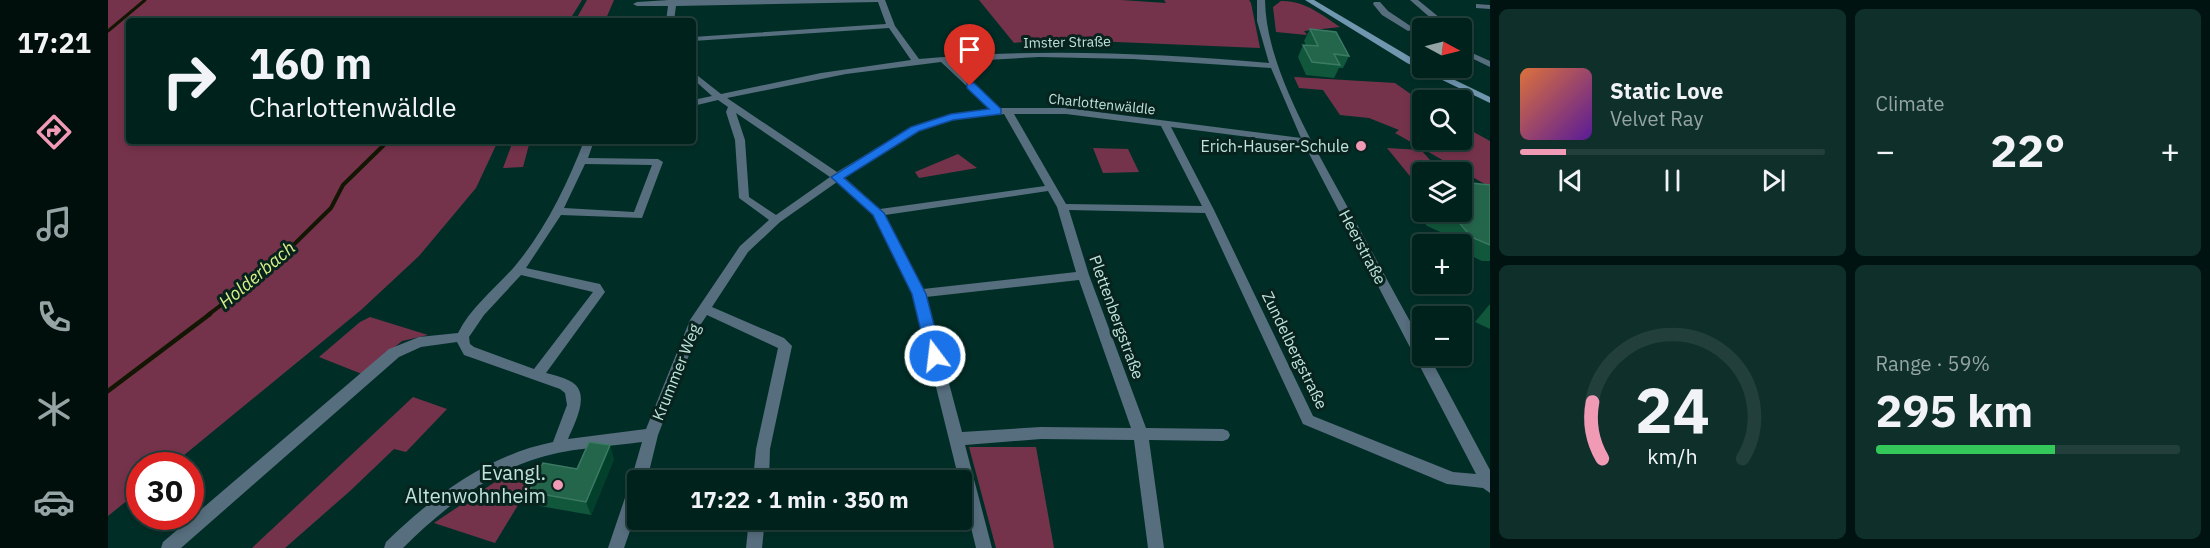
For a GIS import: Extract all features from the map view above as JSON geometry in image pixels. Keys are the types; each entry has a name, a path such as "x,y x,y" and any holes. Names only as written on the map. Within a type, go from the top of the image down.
{"main road":[{"path":"1310,0 1410,61 1490,100"}],"street":[{"path":"637,4 881,0 891,26 917,62"},
{"name":"Heerstraße","path":"1261,0 1262,24 1274,66 1308,142 1489,484"},
{"path":"1414,0 1435,18"},
{"path":"670,18 672,2"},
{"path":"1377,4 1385,13 1412,28"},
{"path":"1479,6 1490,7"},
{"path":"696,39 891,26"},
{"name":"Imster Straße","path":"696,102 828,75 943,60 1076,53 1204,59 1274,66"},
{"path":"1472,55 1490,64"},
{"name":"Plettenbergstraße","path":"943,60 1003,111 1062,207 1083,275 1141,434 1156,548"},
{"path":"696,78 733,107 837,177 878,213 919,294 984,548"},
{"path":"733,107 732,112 740,140 744,198 776,220"},
{"name":"Charlottenwäldle","path":"837,177 915,129 951,117 1003,111 1065,111 1308,142"},
{"name":"Zundelbergstraße","path":"1166,124 1308,420 1452,479 1489,484"},
{"path":"169,548 394,354 404,347 419,342 462,337 518,270 558,212 588,144"},
{"path":"558,212 638,216 657,162 582,161"},
{"name":"Krummer Weg","path":"641,470 651,435 695,322 744,249 776,220 837,177"},
{"path":"878,213 1050,188"},
{"path":"1062,207 1209,210"},
{"path":"518,270 596,286 599,292 537,375"},
{"path":"919,294 1083,275"},
{"path":"704,309 785,346 763,449 762,470"},
{"path":"462,337 464,346 470,351 565,385 572,390 574,405 558,447"},
{"path":"956,439 1041,433 1223,435"},
{"path":"392,548 478,477 531,453 558,447 651,435"},
{"name":"Krummer Weg","path":"616,548 627,515"},
{"path":"754,548 756,530"}],"shaded area":[{"path":"108,0 582,0 571,18 126,18 126,144 497,144 476,188 419,256 361,310 188,452 126,452 126,501 108,516"},
{"path":"587,0 614,0 606,18 577,18"},
{"path":"979,0 1121,0 1166,3 1164,0 1249,0 1260,48 1045,39 1014,43"},
{"path":"1281,1 1305,6 1340,27 1304,31 1307,35 1276,32 1273,7"},
{"path":"1294,77 1395,83 1412,95 1412,143 1395,133 1399,130 1369,118 1340,115 1323,90 1299,88"},
{"path":"1472,131 1490,141 1490,187 1472,177 1472,162 1446,162 1425,150 1472,150"},
{"path":"512,144 529,144 523,167 503,168"},
{"path":"1093,148 1128,149 1139,172 1103,173"},
{"path":"1387,148 1421,150 1432,162 1412,162 1412,179"},
{"path":"958,154 977,168 919,178 915,172"},
{"path":"370,317 428,335 402,341 362,374 319,357 360,322"},
{"path":"413,397 447,409 406,452 394,449 285,548 252,548"},
{"path":"969,447 1036,447 1054,548 996,548"},
{"path":"543,464 495,543 434,523 495,482"}],"building":[{"path":"1310,29 1336,32 1349,56 1334,54 1340,65 1312,62 1303,45 1318,46"},
{"path":"1472,183 1490,185 1490,245 1469,234 1459,222 1472,222"},
{"path":"589,442 610,445 586,502 529,492 543,463 577,469"}],"waterway":[{"path":"108,31 145,0"},
{"name":"Holderbach","path":"208,315 270,268 331,208 343,185 385,144"},
{"name":"Holderbach","path":"108,391 210,314"}],"place":[{"name":"Erich-Hauser-Schule","path":"1361,146"},
{"name":"Evangl. Altenwohnheim","path":"558,485"}],"route":[{"path":"935,356 919,294 878,213 837,177 915,129 951,117 998,111 970,86"}]}
